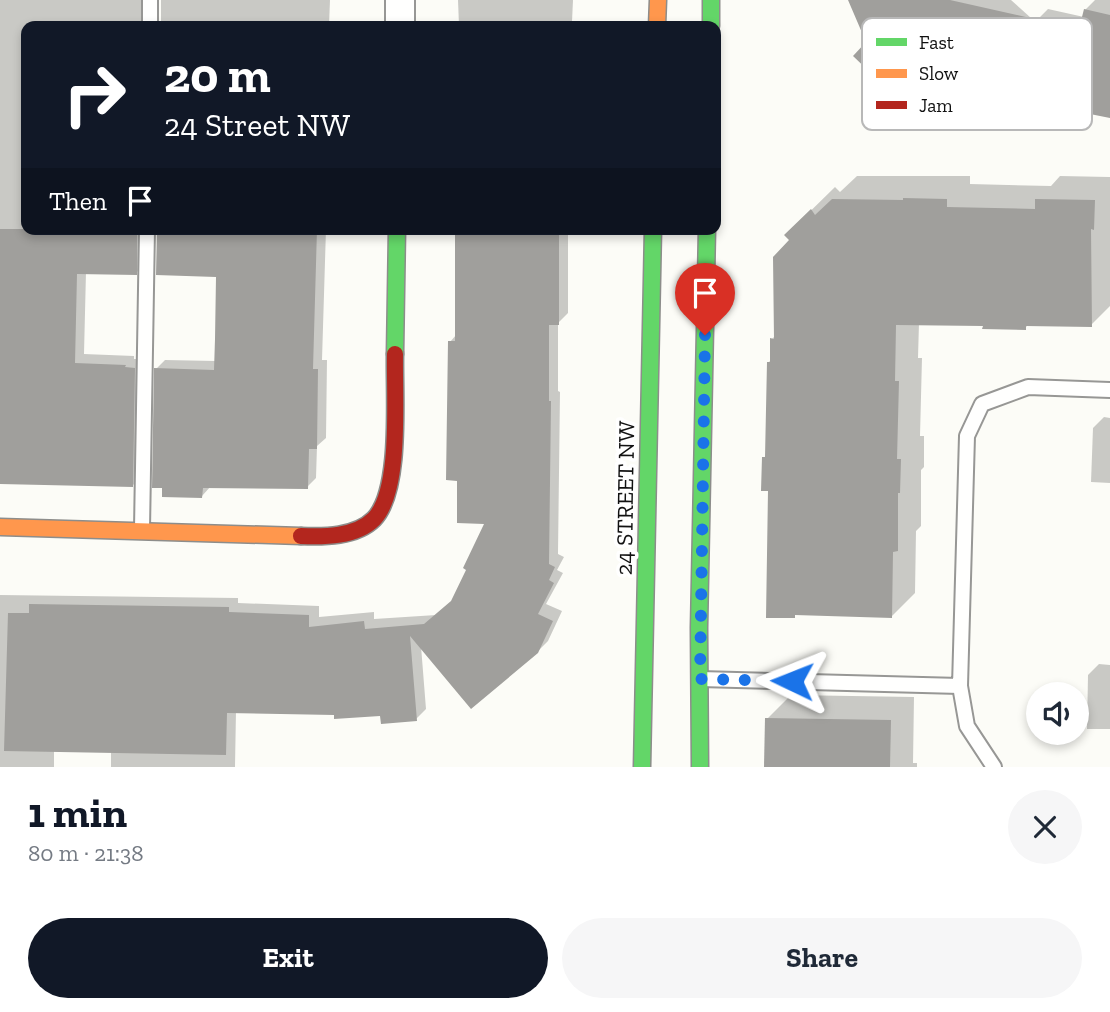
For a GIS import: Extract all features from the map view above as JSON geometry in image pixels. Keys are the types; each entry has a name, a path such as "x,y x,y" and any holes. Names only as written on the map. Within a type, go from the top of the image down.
{"street":[{"path":"400,0 400,21"},
{"path":"657,21 658,0"},
{"path":"710,21 711,0"},
{"path":"0,527 322,537 351,533 373,522 387,499 393,468 397,235"},
{"name":"24 STREET NW","path":"642,767 653,235"},
{"path":"700,767 707,235"}],"lane":[{"path":"150,0 150,21"},
{"path":"142,530 147,235"},
{"path":"994,767 967,726 960,686 968,436 982,404 1028,387 1110,390"},
{"path":"700,679 960,686"}],"building":[{"path":"848,0 950,0 1030,18 862,18 862,33"},
{"path":"1084,9 1110,15 1110,118 1092,114 1092,18 1082,18"},
{"path":"862,46 862,65 853,56"},
{"path":"832,199 947,199 947,207 1035,209 1035,199 1095,200 1094,230 1091,229 1092,327 1026,326 1026,330 982,329 983,326 896,325 895,381 899,381 897,459 901,459 898,551 893,552 892,618 795,615 795,618 766,618 768,491 761,491 762,457 765,457 767,362 770,362 770,338 774,339 773,257 789,240 784,235 811,209 815,215"},
{"path":"0,229 21,229 21,235 137,235 137,275 77,274 75,363 126,365 125,367 135,368 133,487 0,484"},
{"path":"157,235 317,235 313,369 318,369 317,449 309,449 308,489 203,488 202,498 162,497 162,488 152,488 154,368 214,370 215,339 216,277 156,275"},
{"path":"455,235 559,235 559,325 549,325 549,564 555,567 549,580 554,583 538,614 553,621 538,653 471,709 410,636 417,721 381,724 380,716 334,719 334,715 227,713 226,755 4,751 8,613 29,613 29,604 229,607 229,612 309,615 309,627 364,621 365,629 424,624 451,601 484,524 457,523 457,481 446,480 448,341 455,341"},
{"path":"765,718 891,720 890,767 764,767"}],"traffic: fast":[{"path":"711,0 711,21"},
{"path":"395,354 397,235"},
{"path":"642,767 653,235"},
{"path":"700,767 699,628 707,235"}],"traffic: slow":[{"path":"657,21 658,0"},
{"path":"0,527 301,536"}],"traffic: jam":[{"path":"301,536 349,533 367,525 383,505 389,487 395,441 395,354"}],"route":[{"path":"705,335 700,679 792,681"}]}
